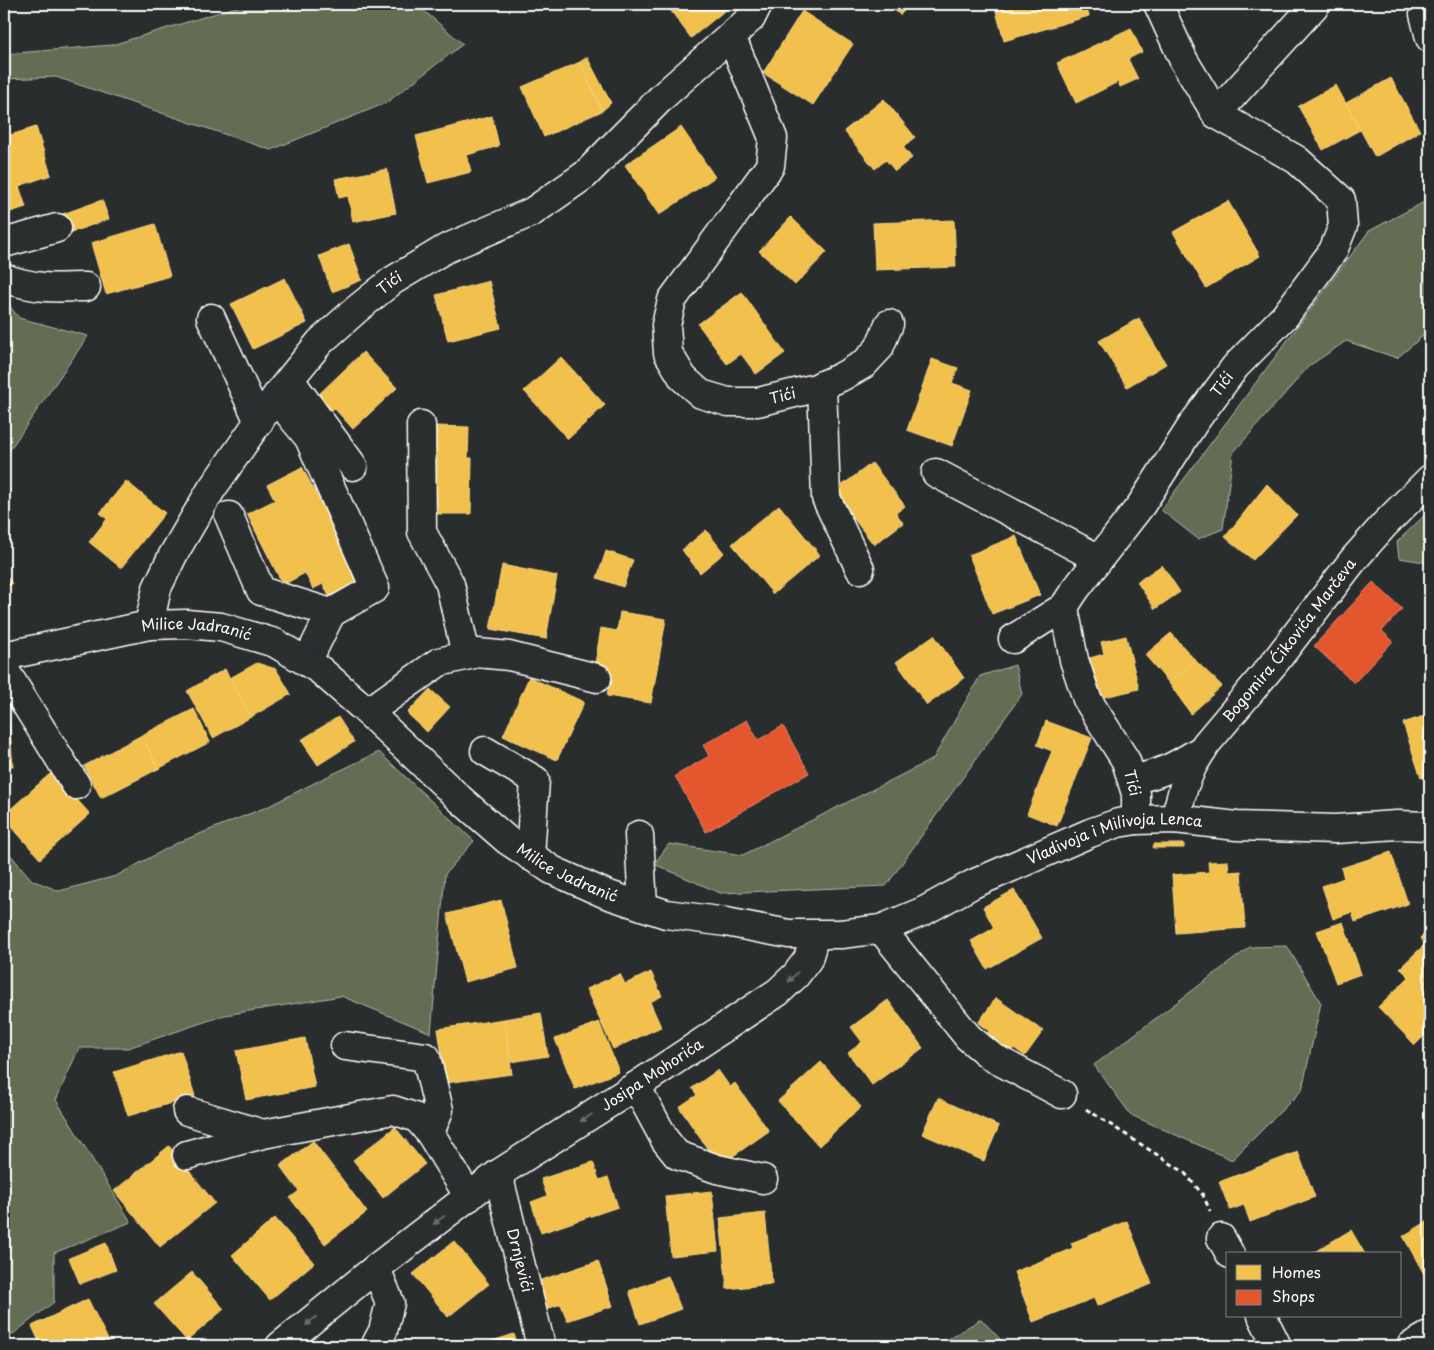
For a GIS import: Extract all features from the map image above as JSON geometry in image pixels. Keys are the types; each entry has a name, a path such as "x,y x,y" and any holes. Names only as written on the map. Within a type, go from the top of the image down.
{"street":[{"name":"Tići","path":"149,625 157,588 173,555 211,490 277,395 320,342 392,281 445,249 532,212 585,175 663,96 751,18 758,4"},
{"name":"Tići","path":"1136,820 1136,794 1126,761 1087,699 1074,660 1064,608 1075,590 1141,505 1195,421 1235,367 1285,316 1328,258 1333,251 1343,226 1341,200 1298,160 1216,114 1184,61 1158,4"},
{"path":"1216,114 1316,4"},
{"path":"1426,4 1424,14 1430,38"},
{"name":"Tići","path":"731,36 772,138 770,166 672,300 666,325 668,353 683,378 702,394 728,402 758,402 822,385 842,377 864,364 878,348 889,324"},
{"path":"4,243 56,228"},
{"path":"4,278 42,288 86,287"},
{"path":"211,318 259,422"},
{"path":"290,380 353,466"},
{"path":"822,385 826,498 860,569"},
{"path":"290,415 309,438 375,588 331,612 307,662"},
{"path":"421,425 422,532 450,584 466,656"},
{"path":"936,473 1099,559"},
{"name":"Bogomira Ćikovića Marčeva","path":"1175,819 1184,786 1193,765 1204,748 1275,662 1354,559 1385,524 1430,479"},
{"path":"229,516 261,591 331,612"},
{"path":"1013,638 1064,608"},
{"name":"Milice Jadranić","path":"4,656 149,625 186,624 220,627 275,643 320,670 368,712 460,800 507,840 552,870 606,894 666,914 726,922 788,934 815,935"},
{"path":"368,712 439,662 478,653 509,656 597,678"},
{"path":"4,669 76,785"},
{"path":"1132,779 1151,776 1204,748"},
{"path":"485,751 535,780 530,856"},
{"name":"Vladivoja i Milivoja Lenca","path":"815,935 881,929 924,911 973,884 1090,833 1136,820 1175,819 1236,826 1335,829 1397,825 1430,826"},
{"path":"639,835 643,906"},
{"path":"881,929 968,1038 992,1057 1062,1094"},
{"name":"Josipa Mohorića","path":"280,1346 376,1268 498,1174 778,992 808,959 815,935"},
{"path":"345,1046 426,1057 439,1110 430,1133"},
{"path":"636,1086 665,1140 677,1155 717,1169 762,1179"},
{"path":"187,1110 263,1134"},
{"path":"187,1155 263,1134 393,1110 416,1118 430,1133 469,1198"},
{"name":"Drnjevići","path":"498,1174 541,1346"},
{"path":"375,1346 383,1331 390,1303 376,1268"},
{"path":"1263,1318 1277,1346"},
{"path":"1411,1346 1430,1334"}],"path":[{"path":"1062,1094 1184,1172 1203,1195 1226,1246"}],"green space":[{"path":"246,4 416,4 463,44 386,103 271,150 56,77 4,79 4,54 112,45"},
{"path":"1430,199 1430,330 1397,358 1346,341 1309,366 1233,453 1223,529 1198,539 1161,510 1369,231"},
{"path":"4,299 19,318 88,336 4,458"},
{"path":"1430,510 1430,563 1399,558 1397,542"},
{"path":"1015,665 1022,694 886,886 720,893 654,864 669,844 743,855 933,759 980,676"},
{"path":"379,752 474,841 445,874 431,1033 341,996 225,1015 128,1048 79,1048 56,1100 131,1222 54,1253 54,1302 4,1341 4,850 8,852 32,880 59,891 116,876 177,843 269,806"},
{"path":"1287,946 1321,1003 1302,1090 1232,1160 1131,1115 1094,1065 1250,947"},
{"path":"981,1319 1005,1346 937,1346"}],"building: Homes":[{"path":"673,4 733,4 691,38 668,7"},
{"path":"888,4 911,4 900,15"},
{"path":"1021,4 1085,4 1089,16 1004,41 996,11"},
{"path":"802,11 853,44 813,105 763,73"},
{"path":"1131,28 1142,52 1128,59 1138,79 1120,87 1118,82 1076,103 1057,63"},
{"path":"587,57 611,103 602,111 580,62"},
{"path":"580,62 602,111 544,137 522,87"},
{"path":"1391,78 1420,131 1375,157 1346,103"},
{"path":"1336,85 1360,130 1323,150 1298,106"},
{"path":"884,99 915,137 903,147 912,158 895,171 886,160 875,169 844,131"},
{"path":"492,116 499,146 467,155 471,172 428,183 416,136"},
{"path":"36,127 51,175 19,186 26,207 4,214 4,137"},
{"path":"681,127 715,177 659,215 625,165"},
{"path":"387,169 396,213 353,222 348,196 339,198 335,179"},
{"path":"102,200 109,219 64,235 57,216"},
{"path":"1228,201 1260,256 1206,288 1173,232"},
{"path":"791,217 827,252 795,285 759,251"},
{"path":"954,220 956,267 875,270 873,223"},
{"path":"155,224 170,276 106,294 91,243"},
{"path":"349,244 362,280 332,292 319,256"},
{"path":"285,278 307,323 253,349 231,304"},
{"path":"489,281 501,328 448,341 436,295"},
{"path":"742,292 785,353 756,374 741,354 727,364 698,324"},
{"path":"1139,318 1166,364 1127,387 1099,341"},
{"path":"363,352 397,388 353,429 334,408 330,412 316,397"},
{"path":"561,357 605,405 568,439 524,391"},
{"path":"932,359 958,368 952,383 972,390 952,446 907,430"},
{"path":"435,426 469,427 468,458 472,458 471,514 434,514"},
{"path":"872,463 905,506 896,513 903,523 874,545 833,492"},
{"path":"302,467 363,584 331,600 323,584 313,589 305,573 283,585 247,514 275,500 267,485"},
{"path":"126,481 165,513 121,568 89,542 107,519 100,513"},
{"path":"1267,484 1297,515 1253,560 1225,537"},
{"path":"779,505 820,555 773,594 732,544"},
{"path":"706,530 724,553 700,573 682,550"},
{"path":"1016,536 1040,595 992,614 969,555"},
{"path":"606,551 633,560 623,587 597,578"},
{"path":"502,565 557,576 546,639 490,629"},
{"path":"1162,565 1180,592 1155,609 1137,582"},
{"path":"4,572 12,584 4,590"},
{"path":"620,612 666,619 651,703 607,696 611,672 594,669 601,628 617,631"},
{"path":"1171,633 1195,660 1169,683 1145,655"},
{"path":"934,635 964,678 927,705 896,662"},
{"path":"1126,636 1139,689 1096,699 1086,659 1104,654 1101,642"},
{"path":"1195,660 1222,686 1191,714 1169,683"},
{"path":"257,663 276,669 291,694 251,717 230,678"},
{"path":"225,669 251,717 213,738 187,691"},
{"path":"529,677 584,702 557,760 503,736"},
{"path":"430,689 450,707 427,732 407,713"},
{"path":"194,709 210,742 158,769 142,735"},
{"path":"4,711 8,711 13,766 4,767"},
{"path":"1430,714 1430,775 1421,778 1403,723"},
{"path":"338,717 354,742 318,765 301,740"},
{"path":"1046,721 1092,738 1057,826 1027,814 1052,751 1037,745"},
{"path":"142,735 158,769 101,798 84,766"},
{"path":"52,772 90,814 40,859 4,818 4,815"},
{"path":"1154,844 1184,844 1184,848 1153,848"},
{"path":"1391,852 1408,904 1355,922 1352,912 1333,919 1322,886 1344,878 1341,868"},
{"path":"1228,861 1229,872 1241,871 1245,928 1176,933 1172,875 1209,872 1208,862"},
{"path":"1014,890 1042,938 987,969 971,941 994,928 983,907"},
{"path":"501,900 518,968 465,982 447,914"},
{"path":"1343,922 1361,974 1336,983 1317,931"},
{"path":"1430,928 1430,1038 1426,1034 1415,1045 1378,1007 1409,977 1400,968 1425,944 1420,938"},
{"path":"651,972 662,996 650,1002 661,1027 613,1049 586,989 620,974 625,984"},
{"path":"996,998 1043,1031 1025,1056 1014,1048 1007,1056 983,1039 989,1031 978,1023"},
{"path":"888,1000 923,1048 872,1085 848,1053 862,1042 851,1027"},
{"path":"541,1013 548,1056 511,1062 504,1019"},
{"path":"504,1019 512,1074 446,1083 438,1029"},
{"path":"599,1022 619,1072 575,1089 555,1039"},
{"path":"305,1038 315,1087 246,1100 236,1051"},
{"path":"181,1051 195,1096 128,1116 114,1072"},
{"path":"821,1062 861,1107 819,1146 778,1101"},
{"path":"718,1070 730,1087 735,1083 769,1131 719,1166 679,1107 697,1095 692,1088"},
{"path":"938,1098 999,1126 984,1161 922,1134"},
{"path":"395,1127 425,1164 383,1198 353,1160"},
{"path":"313,1141 367,1212 325,1244 290,1198 299,1191 280,1166"},
{"path":"169,1146 215,1203 160,1247 114,1191"},
{"path":"1298,1152 1315,1197 1250,1222 1244,1205 1230,1210 1219,1182"},
{"path":"593,1162 599,1180 608,1177 618,1207 541,1233 531,1202 547,1196 541,1179"},
{"path":"712,1191 718,1251 671,1256 665,1196"},
{"path":"765,1213 772,1284 727,1289 720,1218"},
{"path":"275,1218 314,1263 270,1300 232,1255"},
{"path":"1430,1220 1430,1282 1429,1283 1403,1236"},
{"path":"1127,1221 1152,1284 1097,1306 1094,1298 1033,1322 1014,1272 1073,1248 1071,1243"},
{"path":"1351,1230 1364,1252 1314,1252"},
{"path":"454,1241 489,1284 448,1317 413,1274"},
{"path":"106,1243 116,1270 80,1284 69,1258"},
{"path":"598,1261 613,1306 567,1321 561,1304 547,1309 538,1281"},
{"path":"192,1272 224,1309 187,1341 154,1304"},
{"path":"668,1276 681,1309 640,1324 629,1291"},
{"path":"88,1299 111,1346 41,1346 32,1326"},
{"path":"514,1334 518,1346 477,1346"}],"building: Shops":[{"path":"1373,582 1402,609 1382,631 1393,641 1354,683 1314,646"},
{"path":"747,720 758,740 783,726 809,773 706,832 675,776 709,756 703,745"}]}
